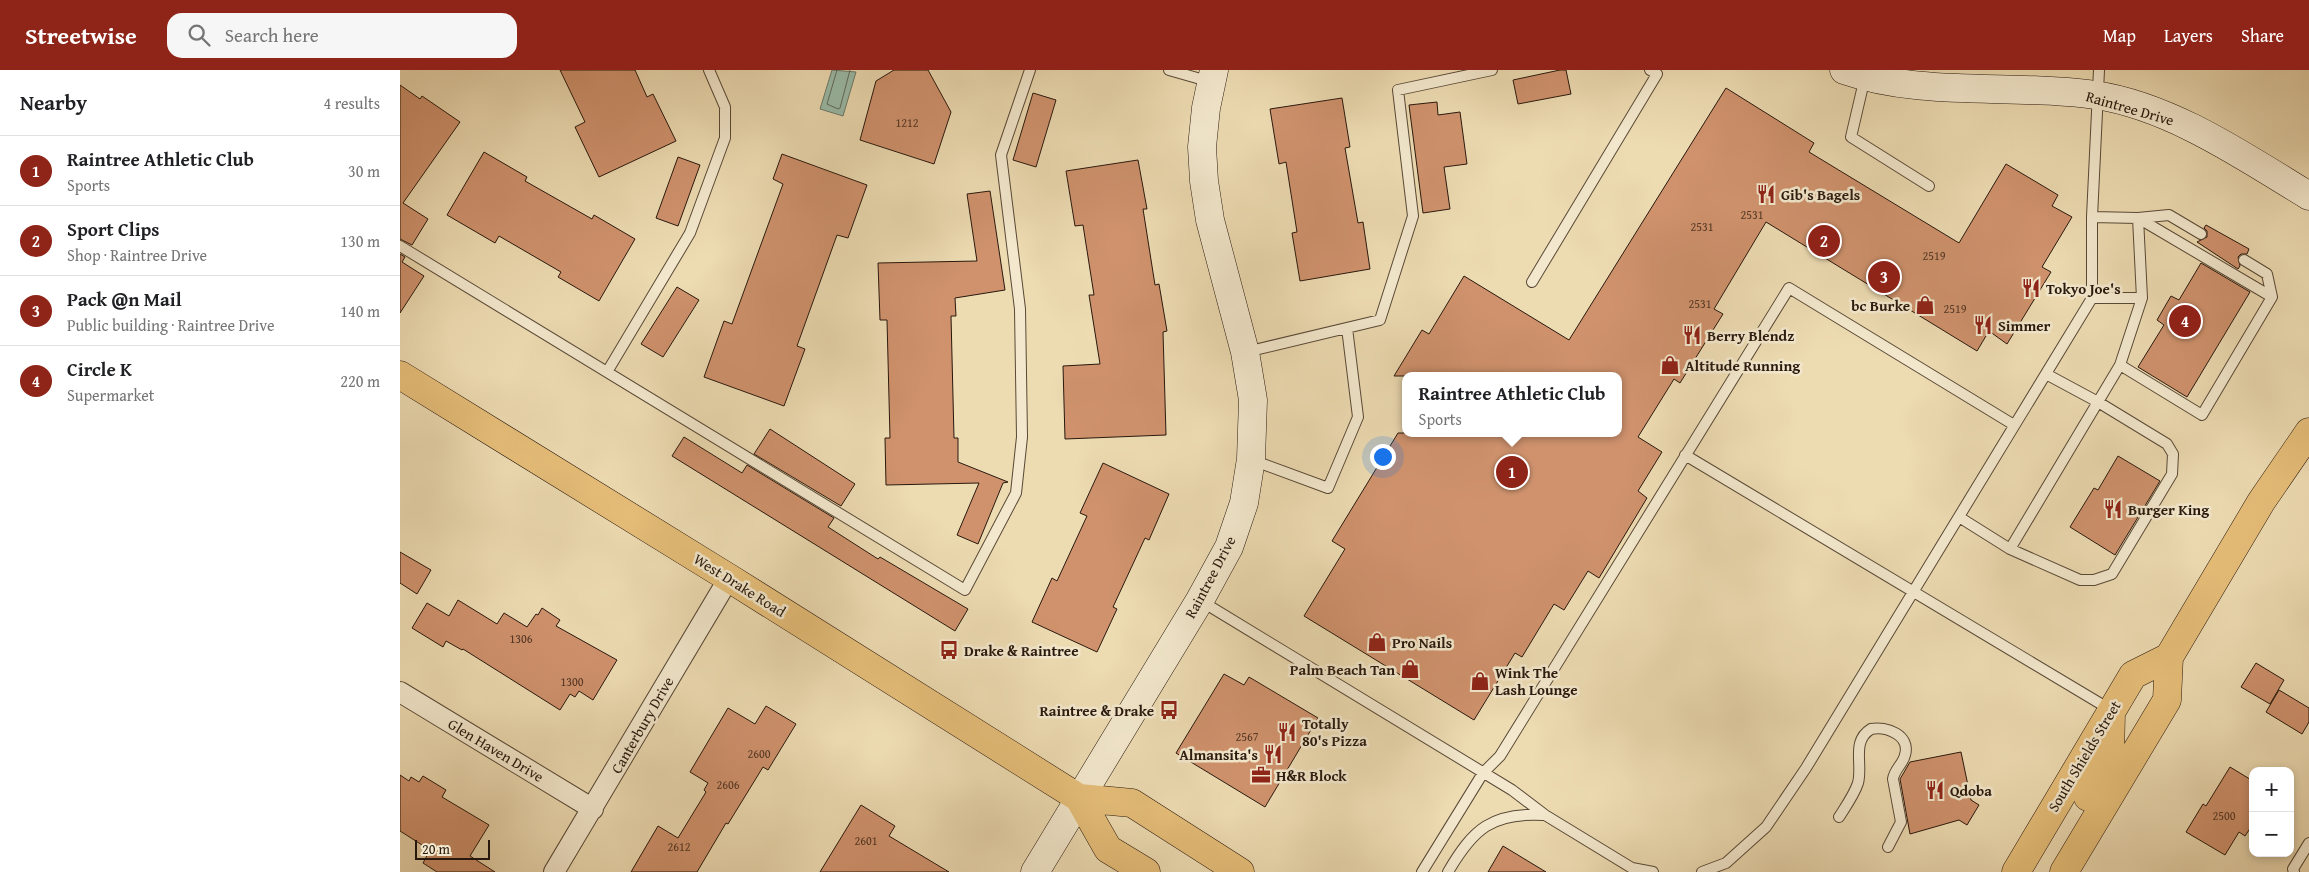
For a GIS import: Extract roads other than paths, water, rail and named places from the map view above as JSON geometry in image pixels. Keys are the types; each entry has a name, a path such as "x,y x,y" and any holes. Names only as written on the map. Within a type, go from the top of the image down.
{"main road":[{"name":"West Drake Road","path":"400,375 729,578 1079,798 1132,803 1240,872"},
{"path":"2064,872 2167,700 2169,657 2261,502 2309,432"},
{"name":"South Shields Street","path":"2016,872 2133,675 2169,657"},
{"path":"2046,872 2110,757 2111,710"},
{"name":"West Drake Road","path":"1079,798 1108,848 1146,872"}],"street":[{"name":"Raintree Drive","path":"1854,74 1898,84 1957,89 2051,90 2098,83 2173,118 2231,149 2309,196"},
{"name":"Raintree Drive","path":"1035,872 1200,600 1229,547 1244,503 1251,460 1253,400 1245,352 1210,220 1204,181 1202,147 1206,108 1213,76"},
{"name":"Canterbury Drive","path":"554,872 729,578"},
{"name":"Glen Haven Drive","path":"400,692 593,809"}],"lane":[{"path":"607,372 690,233 724,138 725,107 709,70"},
{"path":"400,246 965,590 1016,493 1022,437 1020,309 1002,155 1030,70"},
{"path":"1169,70 1213,76"},
{"path":"1245,352 1380,320 1413,216 1398,90 1492,70"},
{"path":"1532,282 1657,74 1650,70"},
{"path":"1854,74 1850,137 1929,186"},
{"path":"1702,872 1726,863 1766,828 1806,768 2092,298 2092,217 2098,83"},
{"path":"2092,217 2138,218 2169,216 2201,234"},
{"path":"2138,218 2272,297"},
{"path":"2010,548 2120,365 2142,298 2138,218"},
{"path":"2120,365 2202,415 2272,297 2267,274 2244,260"},
{"path":"1422,872 1483,773 1500,756 1788,288 2014,425"},
{"path":"2092,298 2142,298"},
{"path":"1251,460 1328,488 1358,417 1347,328"},
{"path":"1959,517 2010,548 2080,580 2094,580 2112,574 2172,474 2173,454 2167,444 2098,402 2046,374"},
{"path":"1685,455 2111,710"},
{"path":"1200,600 1512,790 1545,816 1632,868 1653,872"},
{"path":"1839,817 1852,797 1858,781 1860,742 1871,729 1888,728 1900,736 1906,748 1893,780 1901,822 1888,847"},
{"path":"1448,872 1472,835 1496,820 1525,814 1545,816"},
{"path":"2294,872 2293,869 2309,843"}],"water":[{"path":"832,70 856,72 843,116 820,109"}],"place":[{"name":"Gib's Bagels","path":"1766,194"},
{"name":"Sport Clips","path":"1824,241"},
{"name":"Pack @n Mail","path":"1884,277"},
{"name":"Tokyo Joe's","path":"2031,288"},
{"name":"bc Burke","path":"1925,305"},
{"name":"Circle K","path":"2185,321"},
{"name":"Simmer","path":"1983,325"},
{"name":"Berry Blendz","path":"1692,335"},
{"name":"Altitude Running","path":"1670,365"},
{"name":"Raintree Athletic Club","path":"1512,472"},
{"name":"Burger King","path":"2113,509"},
{"name":"Pro Nails","path":"1377,642"},
{"name":"Drake & Raintree","path":"949,650"},
{"name":"Palm Beach Tan","path":"1410,669"},
{"name":"Wink The Lash Lounge","path":"1480,681"},
{"name":"Raintree & Drake","path":"1169,710"},
{"name":"Totally 80's Pizza","path":"1287,732"},
{"name":"Almansita's","path":"1273,754"},
{"name":"H&R Block","path":"1261,775"},
{"name":"Qdoba","path":"1935,790"}]}
